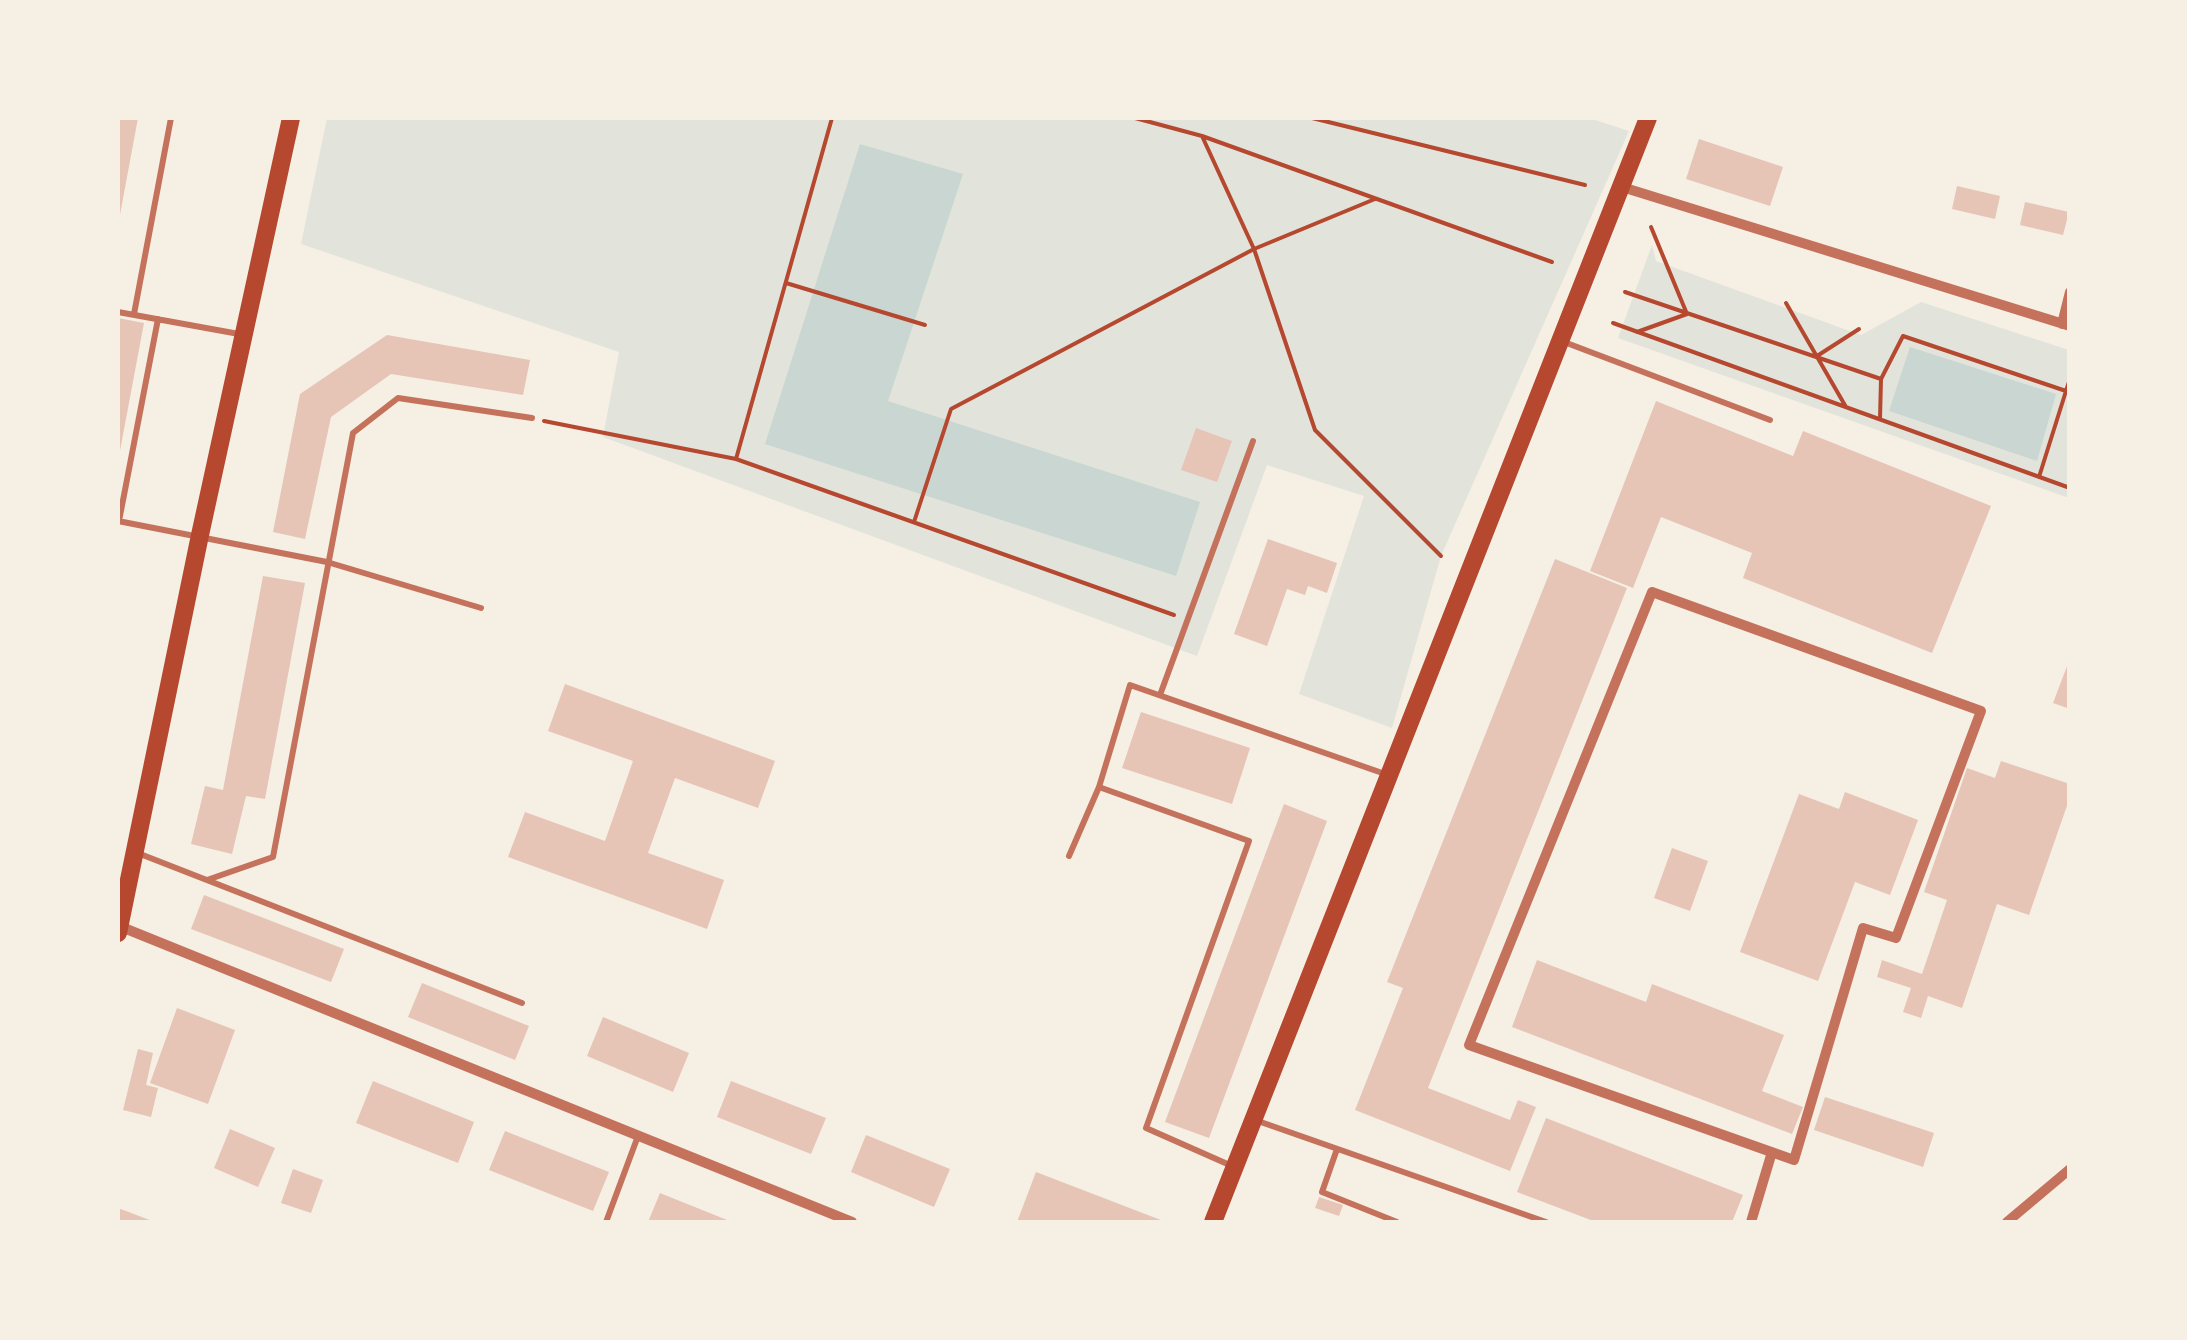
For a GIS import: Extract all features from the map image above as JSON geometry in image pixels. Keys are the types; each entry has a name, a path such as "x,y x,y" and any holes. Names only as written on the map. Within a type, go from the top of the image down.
{"main road":[{"path":"118,930 291,118"},
{"path":"1213,1222 1648,118"}],"street":[{"path":"1622,187 2066,325 2070,292"},
{"path":"1652,592 1981,711 1896,938 1864,928 1794,1160 1772,1152 1469,1045 1652,592"},
{"path":"118,930 852,1222"},
{"path":"1751,1222 1772,1152"},
{"path":"2007,1222 2070,1169"}],"lane":[{"path":"134,314 171,118"},
{"path":"118,312 244,335"},
{"path":"158,319 118,521 327,562 482,608"},
{"path":"1563,341 1770,420"},
{"path":"207,880 273,857 353,433 398,398 532,418"},
{"path":"1160,695 1253,441"},
{"path":"1070,856 1099,788 1130,685 1389,776"},
{"path":"1099,788 1249,841 1146,1128 1234,1167"},
{"path":"134,852 522,1002"},
{"path":"1252,1118 1546,1222"},
{"path":"606,1222 638,1136"},
{"path":"1337,1149 1322,1192 1398,1222"}],"path":[{"path":"736,459 832,118"},
{"path":"1135,118 1202,136 1552,262"},
{"path":"1312,118 1585,185"},
{"path":"1202,136 1254,249 1315,430 1441,556"},
{"path":"914,522 952,410 1254,249 1375,199"},
{"path":"1651,227 1687,314"},
{"path":"786,283 924,325"},
{"path":"1625,292 1881,379"},
{"path":"1786,303 1846,407"},
{"path":"1637,332 1687,314"},
{"path":"1613,323 2070,488"},
{"path":"1816,357 1859,329"},
{"path":"1880,420 1881,379 1904,336 2066,391"},
{"path":"2038,477 2070,380"},
{"path":"532,418 736,459 1188,620"}],"shaded area":[{"path":"327,118 1589,118 1629,131 1441,556 1392,728 1299,694 1364,496 1267,465 1197,656 603,437 619,352 301,244"},
{"path":"860,144 963,174 888,401 1200,502 1176,576 765,444"},
{"path":"1652,245 1656,261 1861,335 1921,302 2069,350 2069,498 1618,338"},
{"path":"1910,347 2056,394 2037,461 1889,411"}],"building":[{"path":"118,118 138,118 119,220 118,220"},
{"path":"1699,139 1783,167 1770,206 1686,179"},
{"path":"1957,186 2000,196 1995,219 1952,209"},
{"path":"2025,202 2069,212 2063,235 2020,225"},
{"path":"118,318 144,323 119,456 118,455"},
{"path":"387,335 530,360 523,395 391,374 331,417 305,539 273,532 300,394"},
{"path":"1656,401 1793,456 1803,431 1991,506 1932,653 1743,578 1752,553 1661,517 1633,588 1590,571"},
{"path":"1196,428 1232,441 1217,482 1181,470"},
{"path":"1268,539 1337,563 1327,593 1308,586 1305,595 1287,589 1267,646 1234,634"},
{"path":"1555,559 1627,588 1428,1088 1510,1120 1518,1100 1536,1107 1510,1171 1355,1110 1403,988 1387,982"},
{"path":"263,576 305,583 265,799 246,796 232,854 191,844 205,786 223,790"},
{"path":"2070,661 2070,709 2053,703"},
{"path":"565,684 775,761 758,808 675,778 648,853 724,880 707,929 508,857 525,812 605,841 633,761 548,731"},
{"path":"1141,712 1250,748 1232,804 1122,768"},
{"path":"2001,761 2070,784 2070,797 2029,915 1997,904 1962,1008 1928,996 1921,1018 1903,1012 1911,988 1877,977 1882,960 1922,974 1947,900 1924,892 1967,768 1995,778"},
{"path":"1845,792 1918,820 1890,895 1855,882 1818,981 1740,952 1799,794 1839,809"},
{"path":"1284,804 1327,821 1209,1138 1165,1122"},
{"path":"1672,848 1708,861 1690,911 1654,898"},
{"path":"204,895 344,949 331,982 191,929"},
{"path":"1537,960 1646,1002 1652,984 1784,1035 1762,1091 1803,1107 1792,1134 1512,1027"},
{"path":"422,983 529,1026 515,1060 408,1017"},
{"path":"177,1008 235,1030 208,1104 150,1083"},
{"path":"603,1017 689,1053 673,1092 587,1056"},
{"path":"138,1049 153,1053 146,1085 158,1088 151,1117 123,1110"},
{"path":"373,1081 474,1122 458,1163 356,1123"},
{"path":"731,1081 826,1118 811,1154 717,1117"},
{"path":"1825,1097 1934,1133 1923,1167 1814,1130"},
{"path":"1546,1118 1743,1195 1732,1222 1596,1222 1517,1192"},
{"path":"230,1129 275,1148 258,1187 214,1168"},
{"path":"505,1131 609,1172 593,1211 489,1170"},
{"path":"866,1135 950,1169 934,1207 851,1172"},
{"path":"293,1169 323,1180 311,1213 281,1203"},
{"path":"1036,1172 1166,1222 1017,1222"},
{"path":"660,1193 732,1222 648,1222"},
{"path":"1319,1197 1343,1205 1339,1216 1315,1208"},
{"path":"118,1208 155,1222 118,1222"}]}
